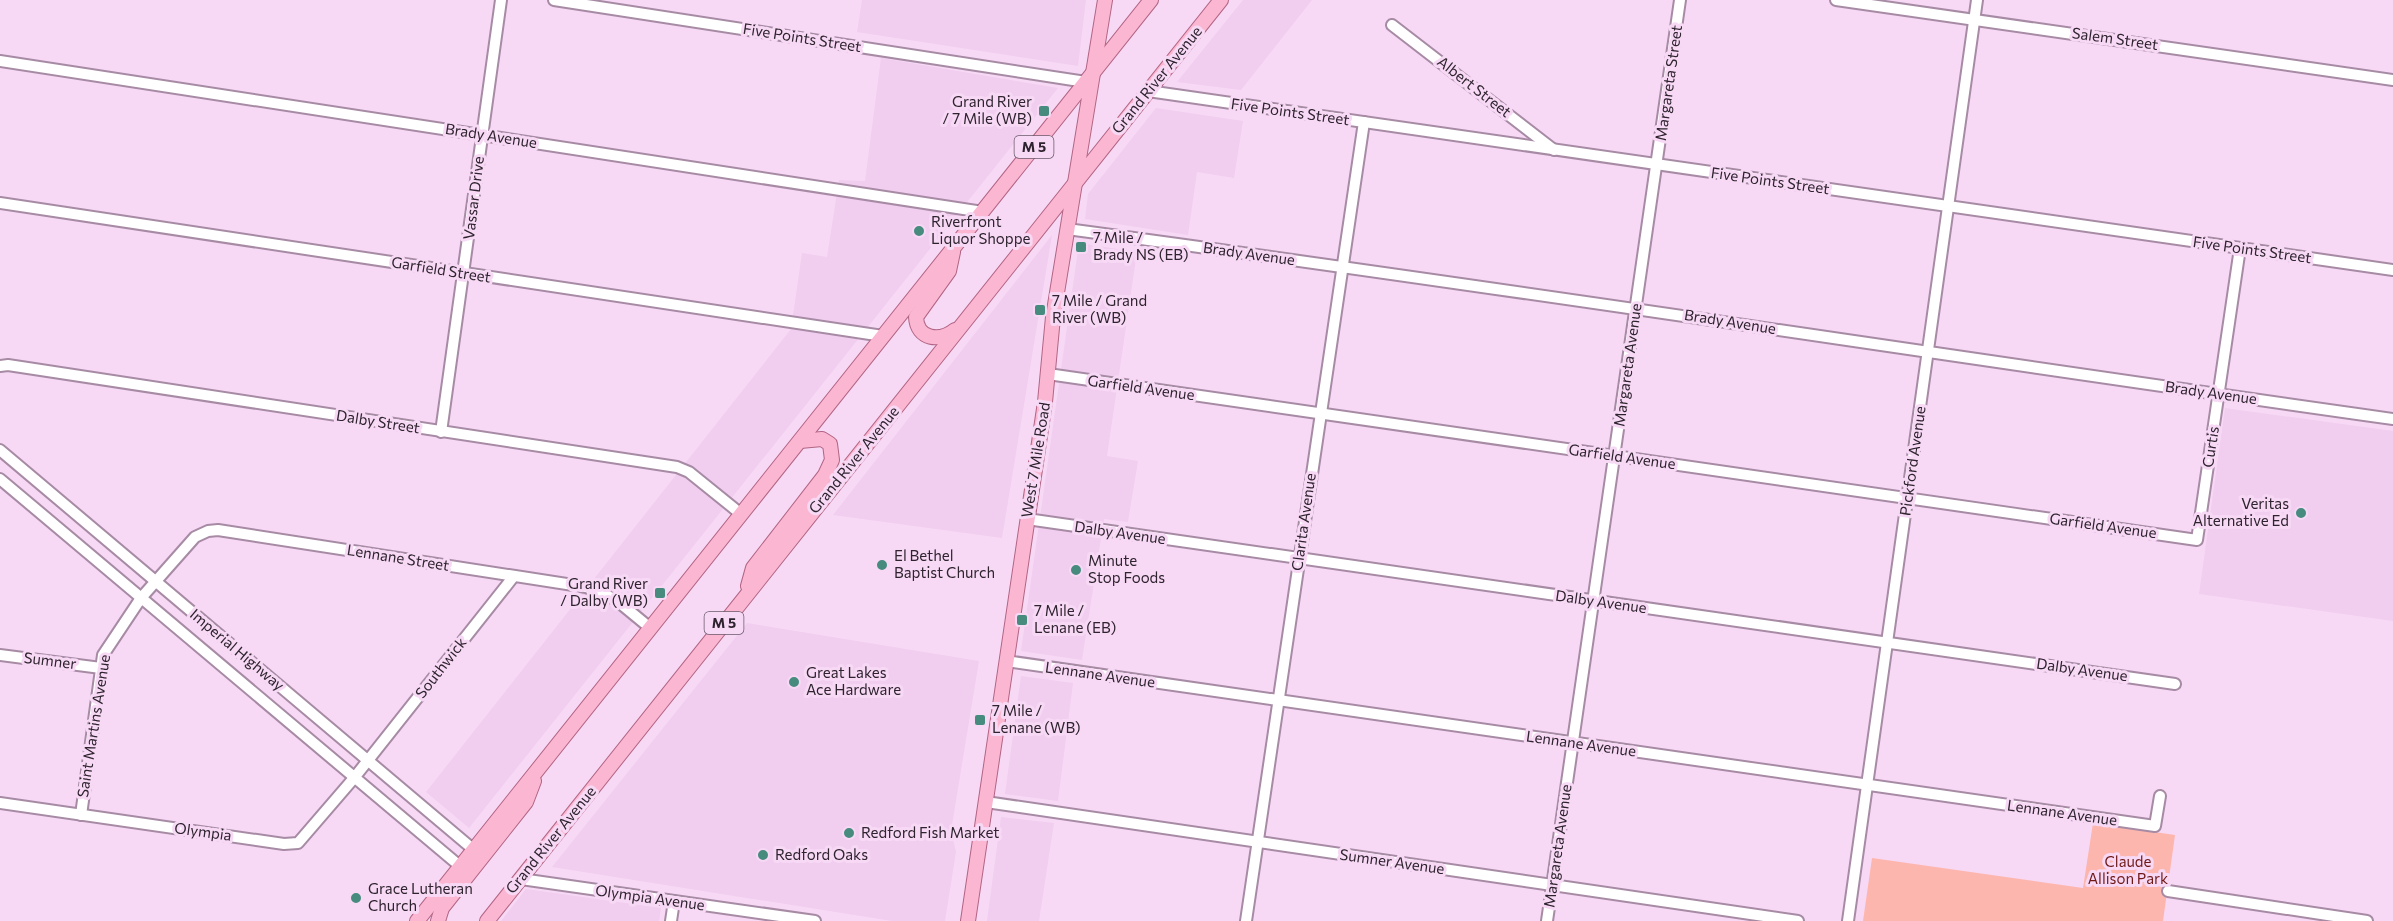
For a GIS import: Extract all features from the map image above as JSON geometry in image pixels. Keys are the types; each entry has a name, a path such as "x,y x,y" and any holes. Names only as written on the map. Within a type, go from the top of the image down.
{"main road":[{"name":"West 7 Mile Road","path":"968,921 1048,374 1066,229 1105,0"},
{"name":"M 5","path":"417,921 649,627 1151,0"},
{"name":"Grand River Avenue","path":"487,921 1221,0"},
{"path":"954,247 949,271 916,312 916,321 921,331 936,338 948,336 961,325"},
{"path":"744,596 753,568 825,475 832,460 830,444 822,439 800,441"},
{"path":"438,921 449,899 526,802 539,768"}],"street":[{"name":"Vassar Drive","path":"441,432 501,0"},
{"name":"Five Points Street","path":"554,0 1086,82"},
{"name":"Margareta Street","path":"1658,165 1680,0"},
{"name":"Salem Street","path":"1836,0 2393,80"},
{"name":"Pickford Avenue","path":"1848,921 1977,0"},
{"name":"Albert Street","path":"1392,25 1554,151"},
{"name":"Brady Avenue","path":"0,60 983,212"},
{"name":"Five Points Street","path":"1148,92 2393,270"},
{"name":"Clarita Avenue","path":"1246,921 1276,701 1364,122"},
{"name":"Margareta Avenue","path":"1547,921 1658,165"},
{"name":"Garfield Street","path":"0,203 883,336"},
{"name":"Brady Avenue","path":"1066,229 1343,266 2393,419"},
{"name":"Curtis","path":"2197,540 2240,248"},
{"name":"Dalby Street","path":"0,366 8,365 677,467 689,472 741,514"},
{"name":"Garfield Avenue","path":"1048,374 2197,540"},
{"name":"Imperial Highway","path":"0,450 474,850"},
{"name":"Imperial Highway","path":"0,479 461,867"},
{"name":"Dalby Avenue","path":"1027,519 2175,684"},
{"name":"Lennane Street","path":"156,582 195,537 214,530 514,576 601,592 615,599 649,627"},
{"name":"Southwick","path":"368,760 514,576"},
{"name":"Saint Martins Avenue","path":"81,815 101,668 110,642 141,598 156,582"},
{"name":"Sumner","path":"0,655 101,668"},
{"name":"Lennane Avenue","path":"1006,662 2155,826 2160,796"},
{"name":"Olympia","path":"0,803 292,844 302,840 368,760"},
{"name":"Sumner Avenue","path":"986,802 1798,921"},
{"name":"Olympia Avenue","path":"521,879 815,921"},
{"path":"2168,891 2367,921"},
{"path":"671,921 674,902"}],"shaded area":[{"path":"862,0 1086,0 1078,66 857,32"},
{"path":"1243,0 1312,0 1241,90 1177,82"},
{"path":"881,58 1058,88 469,828 426,792 791,329 802,253 827,257 839,180 865,181"},
{"path":"1156,108 1243,121 1234,178 1197,172 1188,235 1085,219 1088,194"},
{"path":"1052,235 1002,538 833,515"},
{"path":"1079,243 1137,252 1107,456 1138,461 1128,522 1104,519 1082,660 1021,651"},
{"name":"Veritas Alternative Ed","path":"2225,408 2393,431 2393,621 2199,594"},
{"name":"Redford Oaks","path":"747,623 979,661 951,831 956,852 945,921 892,921 552,867"},
{"path":"1021,676 1073,683 1058,801 1005,794"},
{"path":"1001,817 1054,823 1039,921 987,921"},
{"path":"526,889 661,908 659,921 501,921"}],"green space":[{"name":"Claude Allison Park","path":"2093,823 2175,835 2163,921 1863,921 1872,858 2083,888"}],"place":[{"name":"Grand River / 7 Mile (WB)","path":"1044,111"},
{"name":"Riverfront Liquor Shoppe","path":"919,231"},
{"name":"7 Mile / Brady NS (EB)","path":"1081,247"},
{"name":"7 Mile / Grand River (WB)","path":"1040,310"},
{"name":"Veritas Alternative Ed","path":"2301,513"},
{"name":"El Bethel Baptist Church","path":"882,565"},
{"name":"Minute Stop Foods","path":"1076,570"},
{"name":"Grand River / Dalby (WB)","path":"660,593"},
{"name":"7 Mile / Lenane (EB)","path":"1022,620"},
{"name":"Great Lakes Ace Hardware","path":"794,682"},
{"name":"7 Mile / Lenane (WB)","path":"980,720"},
{"name":"Redford Fish Market","path":"849,833"},
{"name":"Redford Oaks","path":"763,855"},
{"name":"Grace Lutheran Church","path":"356,898"}]}
